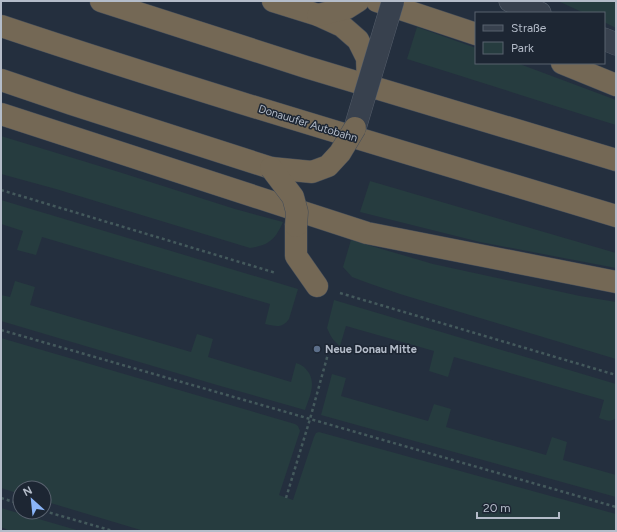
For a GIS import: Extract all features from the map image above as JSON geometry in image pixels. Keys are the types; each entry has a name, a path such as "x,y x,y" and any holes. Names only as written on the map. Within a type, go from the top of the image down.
{"highway":[{"path":"101,1 306,67 616,160"},
{"path":"273,1 318,15 342,26 358,40 367,58 368,85"},
{"path":"318,15 347,8 358,1"},
{"path":"377,1 475,34"},
{"name":"Donauufer Autobahn","path":"1,26 257,108 616,216"},
{"path":"564,64 616,85"},
{"path":"1,80 271,168 312,172 328,166 340,153 355,128"},
{"path":"1,114 367,233 616,282"},
{"path":"271,168 293,197 297,212 296,256 317,286"}],"street":[{"path":"355,128 393,1"},
{"path":"510,1 538,12"},
{"path":"605,39 616,44"}],"path":[{"path":"1,190 279,274"},
{"path":"317,286 616,375"},
{"path":"1,330 616,507"},
{"path":"286,498 328,354"},
{"path":"1,498 12,501"},
{"path":"52,513 113,531"}],"green space":[{"path":"558,1 616,1 616,28 605,22 605,12 582,12"},
{"path":"417,27 475,48 475,64 520,64 616,100 616,125 407,59"},
{"path":"1,136 235,209 283,222 271,241 250,248 56,189 1,174"},
{"path":"370,181 616,253 616,268 480,242 360,212"},
{"path":"1,200 298,289 289,319 281,326 265,324 270,304 42,237 36,255 17,250 23,231 1,224"},
{"path":"351,240 433,264 580,296 616,302 616,359 400,294 352,277 343,267"},
{"path":"15,281 35,287 30,305 191,352 197,334 213,339 208,357 291,382 296,363 305,368 309,373 312,382 311,392 305,410 1,321 1,295 10,297"},
{"path":"334,300 616,384 616,418 610,421 599,418 604,400 454,357 448,377 429,371 434,351 346,326 340,346 332,338 327,328"},
{"path":"1,338 295,424 298,426 300,431 279,495 293,500 314,437 316,433 319,432 616,514 616,531 144,531 52,503 52,480 12,480 12,491 1,488"},
{"path":"332,374 346,378 341,396 428,421 434,404 451,409 446,427 546,455 552,437 567,442 563,460 616,475 616,497 321,415"},
{"path":"1,508 12,511 12,520 42,520 80,531 10,531 1,527"}],"place":[{"name":"Neue Donau Mitte","path":"317,349"}]}
